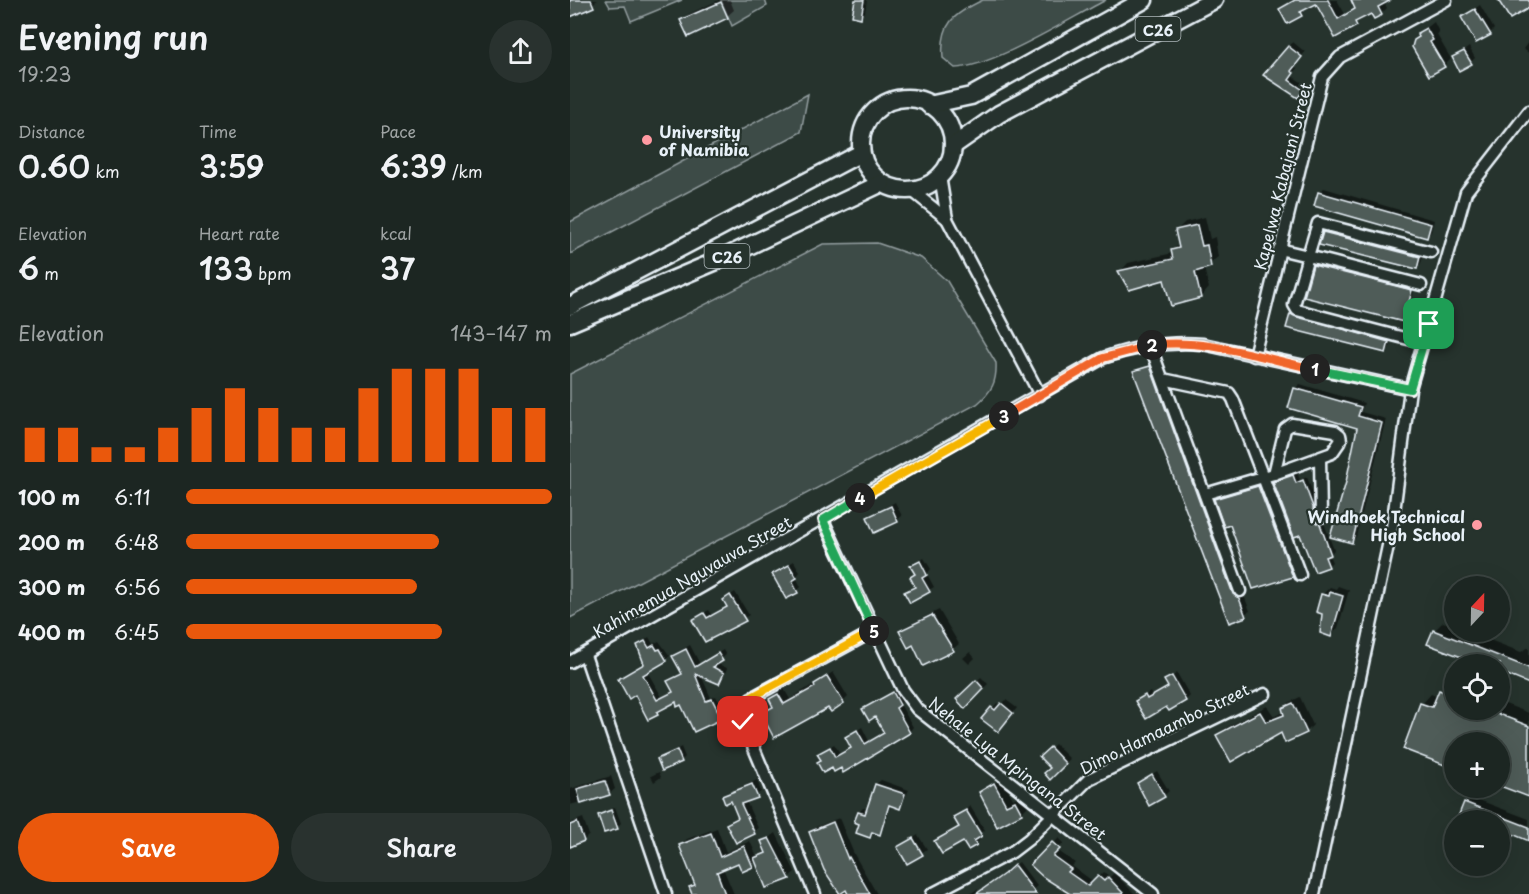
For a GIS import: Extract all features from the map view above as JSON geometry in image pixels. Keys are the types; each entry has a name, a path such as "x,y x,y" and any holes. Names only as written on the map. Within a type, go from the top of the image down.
{"main road":[{"name":"C26","path":"570,306 865,161 861,139 869,119 885,104 902,99 919,100 929,105 971,96 1144,0"},
{"name":"C26","path":"953,146 999,114 1214,0"},
{"path":"865,161 882,183 907,190 927,186 940,176 949,162 953,146 948,124 929,105"},
{"name":"C26","path":"570,323 719,260 882,183"}],"street":[{"name":"Kapelwa Kabajani Street","path":"1254,356 1322,77 1340,57 1446,0"},
{"path":"1314,894 1392,527 1410,389 1466,192 1529,111"},
{"path":"940,176 948,219 1040,395"},
{"path":"907,190 948,219"},
{"path":"1408,339 1295,308 1308,256 1319,222 1431,252"},
{"path":"1279,249 1421,285"},
{"name":"Kahimemua Nguvauva Street","path":"570,662 823,520 1103,358 1150,345 1195,343 1410,389"},
{"path":"1150,345 1240,591"},
{"path":"1163,379 1229,393 1300,575"},
{"path":"1205,494 1274,474 1320,458 1338,447 1340,435 1335,431 1292,424 1285,429 1274,474"},
{"path":"1320,458 1321,517"},
{"name":"Nehale Lya Mpingana Street","path":"823,520 903,690 917,709 1153,894"},
{"path":"815,894 743,722 744,709 750,698 874,631"},
{"name":"Kahimemua Nguvauva Street","path":"585,654 666,894"},
{"name":"Dimo Hamaambo Street","path":"932,894 1012,852 1089,779 1265,694"}],"shaded area":[{"path":"606,0 682,0 631,21 625,6 610,7"},
{"path":"721,0 765,0 767,6 732,26"},
{"path":"983,0 1106,0 1010,51 971,66 955,68 943,58 946,28 956,16"},
{"path":"808,94 801,132 570,254 570,222"},
{"path":"877,243 921,258 947,281 996,363 996,376 986,395 977,404 570,618 570,374 823,244"}],"building":[{"path":"570,0 591,0 594,7 570,17"},
{"path":"855,0 864,0 861,18 852,16"},
{"path":"1295,0 1328,0 1338,19 1355,9 1351,0 1391,0 1378,7 1382,15 1374,19 1371,14 1355,22 1357,26 1335,38 1316,4 1300,12 1302,16 1287,24 1279,9"},
{"path":"1498,0 1529,0 1529,8 1510,19"},
{"path":"721,2 728,18 688,37 680,20"},
{"path":"1475,9 1491,35 1476,43 1461,17"},
{"path":"1426,28 1433,40 1430,42 1445,67 1429,76 1412,47 1414,40 1419,37 1417,33"},
{"path":"1288,46 1302,57 1291,71 1294,73 1289,80 1303,90 1298,98 1263,75"},
{"path":"1464,51 1472,64 1459,71 1452,57"},
{"path":"1318,192 1431,224 1427,238 1314,206"},
{"path":"1197,225 1202,246 1207,245 1211,267 1195,272 1201,298 1171,306 1164,280 1129,290 1118,271 1173,259 1171,250 1179,248 1175,230"},
{"path":"1323,232 1420,257 1417,269 1319,245"},
{"path":"1313,265 1412,290 1404,322 1304,297"},
{"path":"1290,314 1389,342 1386,353 1286,328"},
{"path":"1150,366 1233,594 1239,598 1246,617 1229,623 1133,371"},
{"path":"1294,388 1361,407 1358,416 1382,423 1352,543 1330,537 1346,482 1357,428 1288,408"},
{"path":"1293,475 1296,483 1303,480 1313,507 1314,520 1320,524 1331,555 1325,557 1329,567 1315,572 1300,535 1294,537 1273,482"},
{"path":"1258,486 1293,577 1253,589 1230,525 1224,527 1214,499"},
{"path":"891,506 898,522 874,533 867,517"},
{"path":"920,561 927,575 922,578 930,592 910,603 904,592 915,587 910,577 915,574 910,566"},
{"path":"789,565 797,578 792,581 798,593 786,599 772,574"},
{"path":"1330,592 1343,596 1331,637 1320,633 1322,614 1316,612 1321,594 1329,596"},
{"path":"730,595 746,621 705,642 692,620 704,613 707,618 727,607 723,600"},
{"path":"932,615 954,651 923,666 913,645 908,648 899,631"},
{"path":"1433,630 1444,634 1444,642 1463,642 1494,654 1454,654 1427,644"},
{"path":"645,641 649,648 654,645 657,650 660,649 667,661 643,675 657,700 673,692 667,681 682,674 672,656 686,649 695,667 718,653 723,661 713,667 724,673 719,684 695,674 706,701 712,699 722,719 694,732 681,705 677,707 676,702 657,712 658,715 648,720 635,695 629,699 618,679 644,664 637,645"},
{"path":"1510,660 1529,668 1529,684 1510,676"},
{"path":"827,676 844,703 831,712 828,708 774,738 761,713 773,707 769,699 778,694 784,704 815,687 814,684"},
{"path":"1172,676 1186,701 1169,711 1166,707 1146,719 1135,701 1145,695 1147,699 1168,687 1164,680"},
{"path":"976,680 984,689 965,709 956,699"},
{"path":"1439,690 1444,692 1444,720 1510,719 1529,726 1529,797 1510,790 1510,732 1444,732 1444,765 1403,749 1420,703 1432,707"},
{"path":"893,692 900,705 896,708 910,733 843,773 841,768 834,772 832,768 823,773 817,762 821,760 817,754 830,747 835,757 851,748 845,737 857,730 865,744 884,733 875,717 869,721 862,709"},
{"path":"1001,703 1013,713 998,732 981,719 991,707 995,710"},
{"path":"1293,703 1307,733 1285,743 1281,733 1231,762 1216,735 1260,712 1266,722 1284,715 1282,708"},
{"path":"1050,747 1066,764 1050,780 1044,773 1050,768 1039,757"},
{"path":"677,750 682,762 662,771 657,759"},
{"path":"1152,774 1165,797 1149,806 1137,783"},
{"path":"605,781 610,795 581,804 577,789"},
{"path":"994,783 1006,805 1015,801 1022,814 997,827 979,792"},
{"path":"752,784 758,798 741,804 755,834 736,843 726,824 738,818 731,801 725,804 722,796"},
{"path":"875,784 905,794 900,809 889,805 880,835 872,832 870,838 856,833 859,824 854,822 858,812 865,814"},
{"path":"1464,802 1485,810 1461,810"},
{"path":"611,810 618,829 604,833 598,815"},
{"path":"966,810 982,836 974,841 977,845 968,850 963,842 942,854 934,841 959,827 953,817"},
{"path":"1510,820 1529,827 1529,841 1510,833"},
{"path":"577,822 584,841 570,847 570,825"},
{"path":"833,822 848,859 849,857 870,894 848,894 846,890 840,894 824,870 809,832"},
{"path":"711,833 720,857 744,846 753,867 742,872 738,863 717,872 725,894 692,894 689,887 695,885 679,845"},
{"path":"769,838 790,879 766,888 754,858 766,853 761,841"},
{"path":"913,838 923,855 907,864 897,847"},
{"path":"1052,842 1060,849 1053,856 1071,869 1068,872 1088,886 1098,876 1104,881 1108,877 1124,894 1070,894 1043,877 1030,865"},
{"path":"1014,865 1036,894 976,894 1004,874"}],"place":[{"name":"University of Namibia","path":"647,140"},
{"name":"Windhoek Technical High School","path":"1477,525"}],"route":[{"path":"743,722 744,709 750,698 874,631 823,520 1103,358 1150,345 1178,342 1203,344 1410,389 1429,324"}]}
